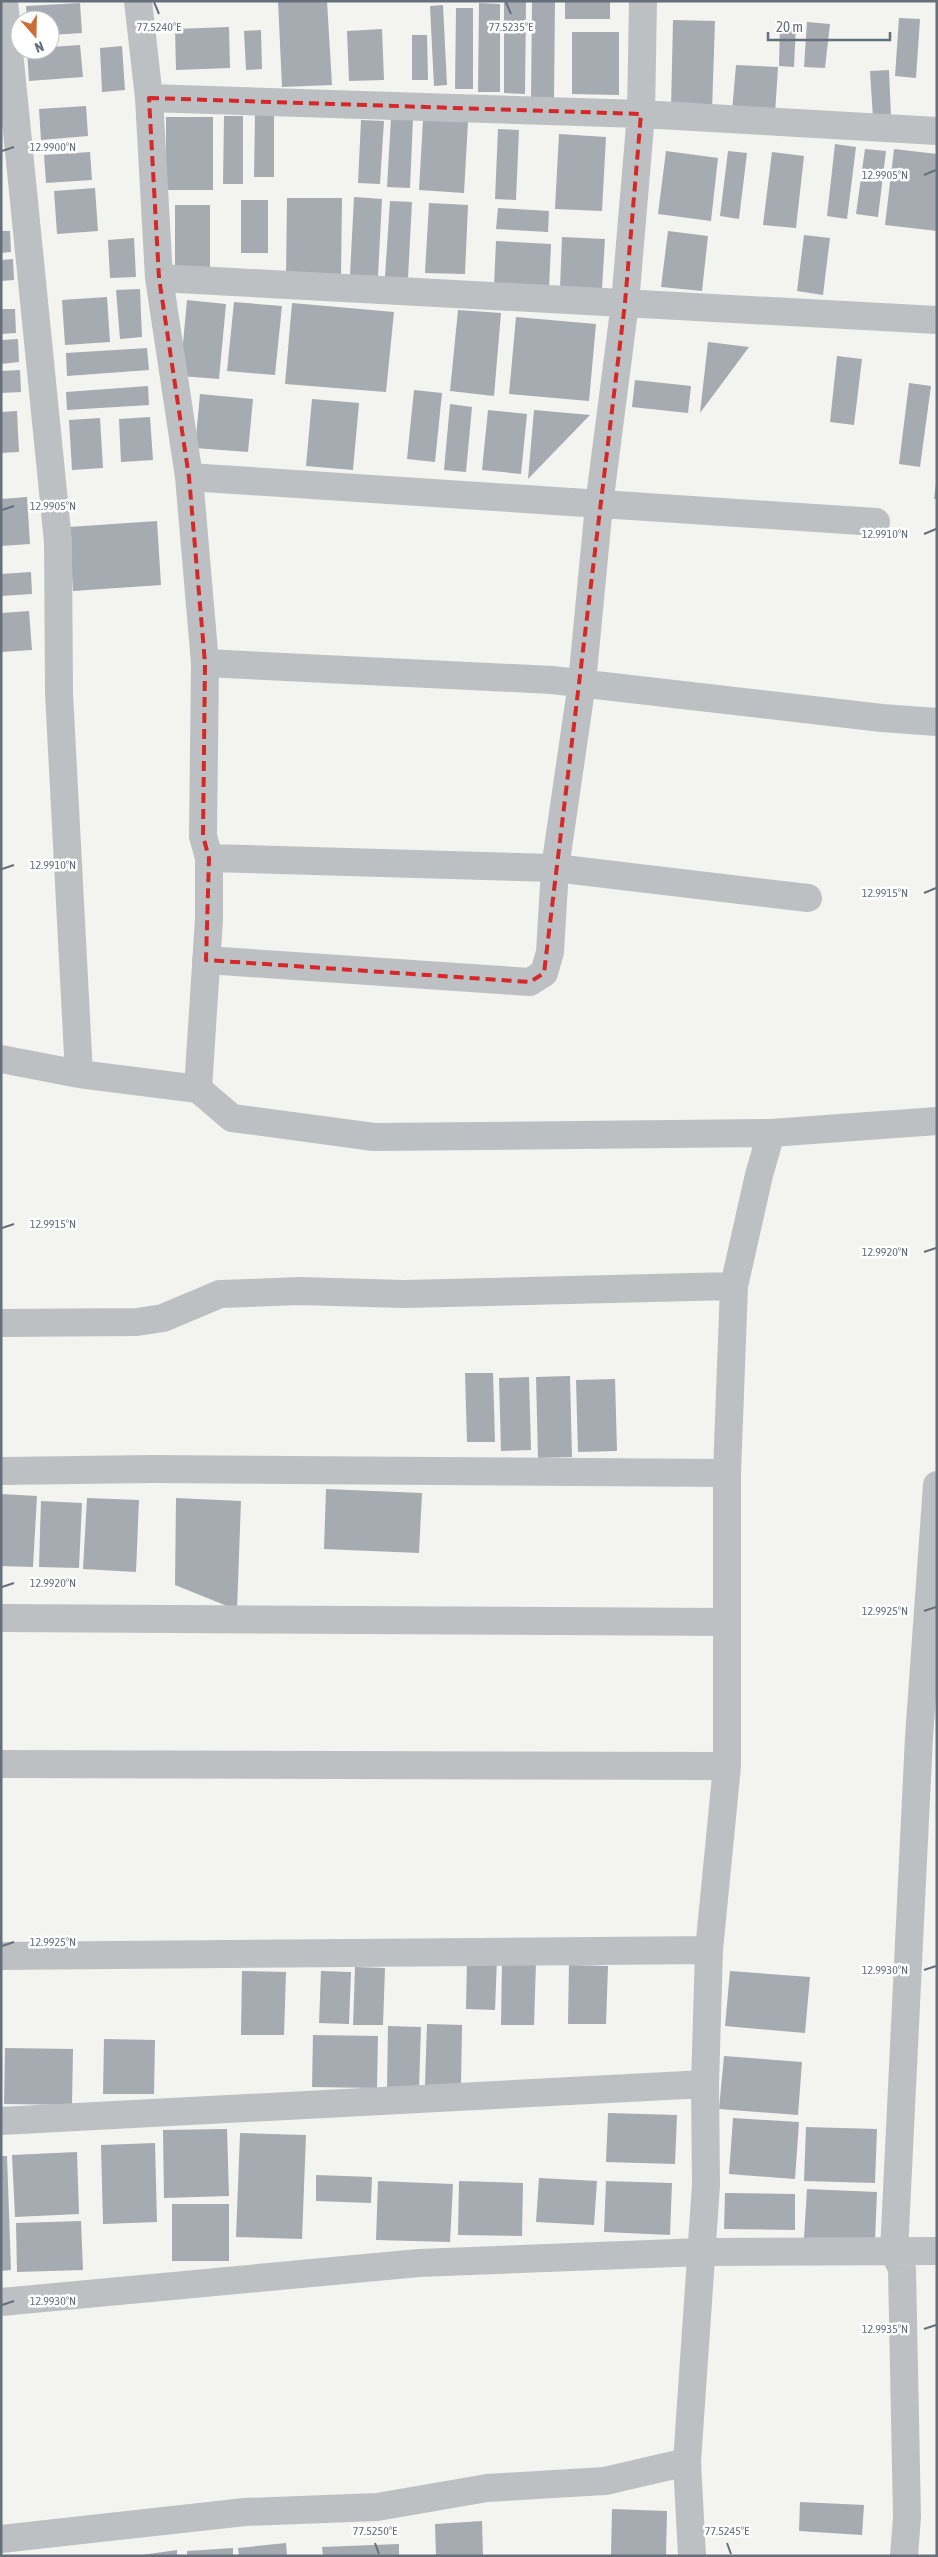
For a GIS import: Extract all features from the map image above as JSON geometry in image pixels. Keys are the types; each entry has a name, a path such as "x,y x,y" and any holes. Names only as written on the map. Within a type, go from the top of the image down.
{"street":[{"path":"4,1 58,542 59,693 79,1074"},
{"path":"138,1 149,98 159,278 189,476 205,663 203,836 209,858 206,960 198,1090"},
{"path":"206,960 530,982 544,973 550,952 555,868 582,683 599,505 625,303 641,114 643,1"},
{"path":"149,98 641,114 937,131"},
{"path":"159,278 937,320"},
{"path":"189,476 599,505 876,522"},
{"path":"205,663 582,683 882,718 937,722"},
{"path":"209,858 555,868 808,898"},
{"path":"1,1059 79,1074 198,1090 232,1118 374,1137 771,1133 937,1121"},
{"path":"692,2556 687,2462 706,2185 705,2084 709,1950 727,1766 727,1473 734,1286 759,1175 771,1133"},
{"path":"1,1323 146,1321 163,1318 220,1294 300,1291 404,1294 734,1286"},
{"path":"1,1471 152,1469 727,1473"},
{"path":"904,2556 908,2517 902,2269 894,2252 919,1737 937,1485"},
{"path":"1,1618 726,1622"},
{"path":"1,1764 727,1766"},
{"path":"1,1956 709,1950"},
{"path":"1,2121 705,2084"},
{"path":"1,2302 420,2264 701,2252 937,2251"},
{"path":"1,2539 245,2512 377,2507 486,2488 605,2481 687,2462"}],"highlighted area":[{"path":"149,98 641,114 625,303 544,973 530,982 206,960 209,858 203,836 205,663 189,477 159,278"}],"building":[{"path":"278,1 327,1 332,85 282,87"},
{"path":"504,1 526,1 525,94 504,93"},
{"path":"532,1 555,2 554,98 531,98"},
{"path":"565,1 610,1 610,19 565,19"},
{"path":"80,3 82,33 60,34 60,10 26,10 26,6"},
{"path":"479,3 500,4 500,92 478,92"},
{"path":"443,5 447,85 434,86 430,6"},
{"path":"456,8 473,8 473,89 455,89"},
{"path":"899,18 920,19 916,78 895,76"},
{"path":"673,20 715,21 712,110 671,109"},
{"path":"807,22 830,24 825,68 804,67"},
{"path":"780,23 796,24 794,67 779,66"},
{"path":"229,27 230,68 176,70 175,29"},
{"path":"382,29 384,80 349,81 347,31"},
{"path":"261,30 262,69 246,70 244,31"},
{"path":"572,32 619,32 619,95 572,94"},
{"path":"412,35 427,35 428,80 412,80"},
{"path":"80,45 83,77 29,81 28,60 60,60 60,46"},
{"path":"122,46 125,90 102,92 100,48"},
{"path":"736,65 778,67 775,114 732,111"},
{"path":"889,70 891,117 873,118 870,71"},
{"path":"86,106 88,136 41,140 39,109"},
{"path":"274,113 274,177 254,177 255,114"},
{"path":"224,116 243,116 243,184 223,184"},
{"path":"166,117 213,117 213,190 166,190"},
{"path":"391,118 413,119 410,188 387,187"},
{"path":"361,120 384,121 380,184 358,183"},
{"path":"423,120 468,122 464,193 419,190"},
{"path":"498,129 519,130 516,200 495,199"},
{"path":"559,134 606,137 602,211 555,209"},
{"path":"835,144 856,147 847,219 827,216"},
{"path":"865,149 886,151 878,217 856,214"},
{"path":"894,149 937,154 937,231 885,225"},
{"path":"666,151 718,158 711,221 658,214"},
{"path":"728,151 747,153 739,219 720,216"},
{"path":"90,152 92,180 46,183 44,155"},
{"path":"772,152 804,156 796,228 763,225"},
{"path":"95,188 98,231 57,234 54,191"},
{"path":"354,197 382,199 378,276 350,275"},
{"path":"287,198 342,198 341,276 286,276"},
{"path":"241,200 268,200 268,253 241,253"},
{"path":"390,201 412,202 408,278 385,277"},
{"path":"429,203 468,205 465,274 425,273"},
{"path":"175,205 210,205 210,271 175,271"},
{"path":"498,208 549,211 548,232 496,229"},
{"path":"1,231 10,231 11,252 1,253"},
{"path":"668,231 708,236 702,291 661,287"},
{"path":"804,235 830,238 823,295 797,291"},
{"path":"562,237 605,239 602,289 560,288"},
{"path":"134,238 136,277 110,278 108,240"},
{"path":"496,241 551,244 549,289 494,286"},
{"path":"13,259 14,280 1,281 1,260"},
{"path":"140,289 142,337 120,339 116,290"},
{"path":"107,297 110,342 65,345 62,300"},
{"path":"187,300 226,304 219,379 180,376"},
{"path":"234,302 282,306 275,375 227,371"},
{"path":"292,303 394,312 386,392 285,384"},
{"path":"1,309 15,309 16,333 1,334"},
{"path":"458,310 501,313 494,396 450,391"},
{"path":"516,317 596,324 589,401 509,394"},
{"path":"18,339 19,362 1,364 1,340"},
{"path":"708,342 749,347 700,413"},
{"path":"147,348 149,370 67,376 66,353"},
{"path":"837,356 862,359 854,425 830,422"},
{"path":"20,370 21,392 1,393 1,371"},
{"path":"635,380 691,386 688,413 632,407"},
{"path":"909,383 931,386 920,467 899,464"},
{"path":"148,386 149,405 67,410 66,392"},
{"path":"414,390 442,393 435,462 407,459"},
{"path":"200,394 253,399 248,452 195,448"},
{"path":"312,399 359,403 353,470 306,466"},
{"path":"450,404 472,407 466,472 444,470"},
{"path":"488,410 527,414 521,474 482,470"},
{"path":"534,410 590,415 528,479"},
{"path":"17,411 19,452 1,453 1,412"},
{"path":"150,417 153,460 121,462 119,419"},
{"path":"100,418 103,468 72,470 69,420"},
{"path":"936,482 937,499 934,499"},
{"path":"27,497 30,544 1,546 1,499"},
{"path":"157,521 161,585 73,591 69,527"},
{"path":"31,572 32,594 1,596 1,574"},
{"path":"29,611 32,650 1,652 1,613"},
{"path":"465,1373 493,1373 495,1442 467,1442"},
{"path":"570,1376 572,1457 538,1458 536,1377"},
{"path":"529,1377 531,1450 501,1451 499,1378"},
{"path":"615,1379 617,1451 578,1452 576,1380"},
{"path":"326,1489 422,1493 419,1553 324,1549"},
{"path":"1,1494 37,1496 33,1567 1,1566"},
{"path":"87,1498 139,1500 136,1572 83,1569"},
{"path":"176,1498 241,1501 237,1610 175,1585"},
{"path":"41,1501 82,1503 79,1568 39,1567"},
{"path":"467,1959 497,1959 495,2010 466,2009"},
{"path":"502,1961 536,1961 534,2025 501,2025"},
{"path":"569,1965 608,1966 606,2024 568,2024"},
{"path":"355,1967 385,1968 383,2025 353,2025"},
{"path":"242,1971 286,1972 284,2035 241,2035"},
{"path":"321,1971 351,1972 349,2024 319,2023"},
{"path":"730,1971 810,1977 805,2033 725,2026"},
{"path":"427,2024 462,2025 461,2086 425,2085"},
{"path":"388,2026 421,2027 419,2089 387,2089"},
{"path":"313,2035 378,2036 377,2088 312,2087"},
{"path":"104,2039 155,2040 154,2094 103,2094"},
{"path":"5,2048 73,2049 72,2105 4,2104"},
{"path":"724,2056 802,2062 798,2115 719,2109"},
{"path":"608,2113 677,2115 675,2164 606,2162"},
{"path":"733,2118 799,2122 795,2179 729,2174"},
{"path":"806,2127 877,2129 875,2183 804,2181"},
{"path":"227,2129 229,2196 164,2198 163,2130"},
{"path":"240,2133 306,2135 302,2239 236,2237"},
{"path":"155,2143 157,2222 103,2224 101,2145"},
{"path":"77,2152 79,2214 15,2217 12,2155"},
{"path":"1,2156 7,2156 11,2270 1,2271"},
{"path":"316,2175 372,2177 371,2203 316,2201"},
{"path":"539,2178 597,2181 594,2225 536,2222"},
{"path":"378,2181 453,2184 450,2242 376,2240"},
{"path":"459,2181 523,2183 522,2236 458,2235"},
{"path":"606,2181 672,2183 670,2235 604,2232"},
{"path":"807,2189 877,2192 875,2241 804,2238"},
{"path":"725,2193 795,2194 795,2230 724,2229"},
{"path":"172,2204 229,2204 229,2261 172,2261"},
{"path":"81,2221 83,2270 17,2272 16,2223"},
{"path":"800,2502 864,2505 862,2535 799,2531"},
{"path":"612,2509 667,2511 666,2556 611,2556"},
{"path":"482,2521 483,2556 436,2556 435,2524"},
{"path":"286,2543 287,2556 239,2556 238,2548"},
{"path":"399,2544 399,2556 323,2556 322,2547"},
{"path":"233,2548 233,2556 187,2556 187,2551"},
{"path":"177,2550 177,2556 142,2556 142,2555"}]}
